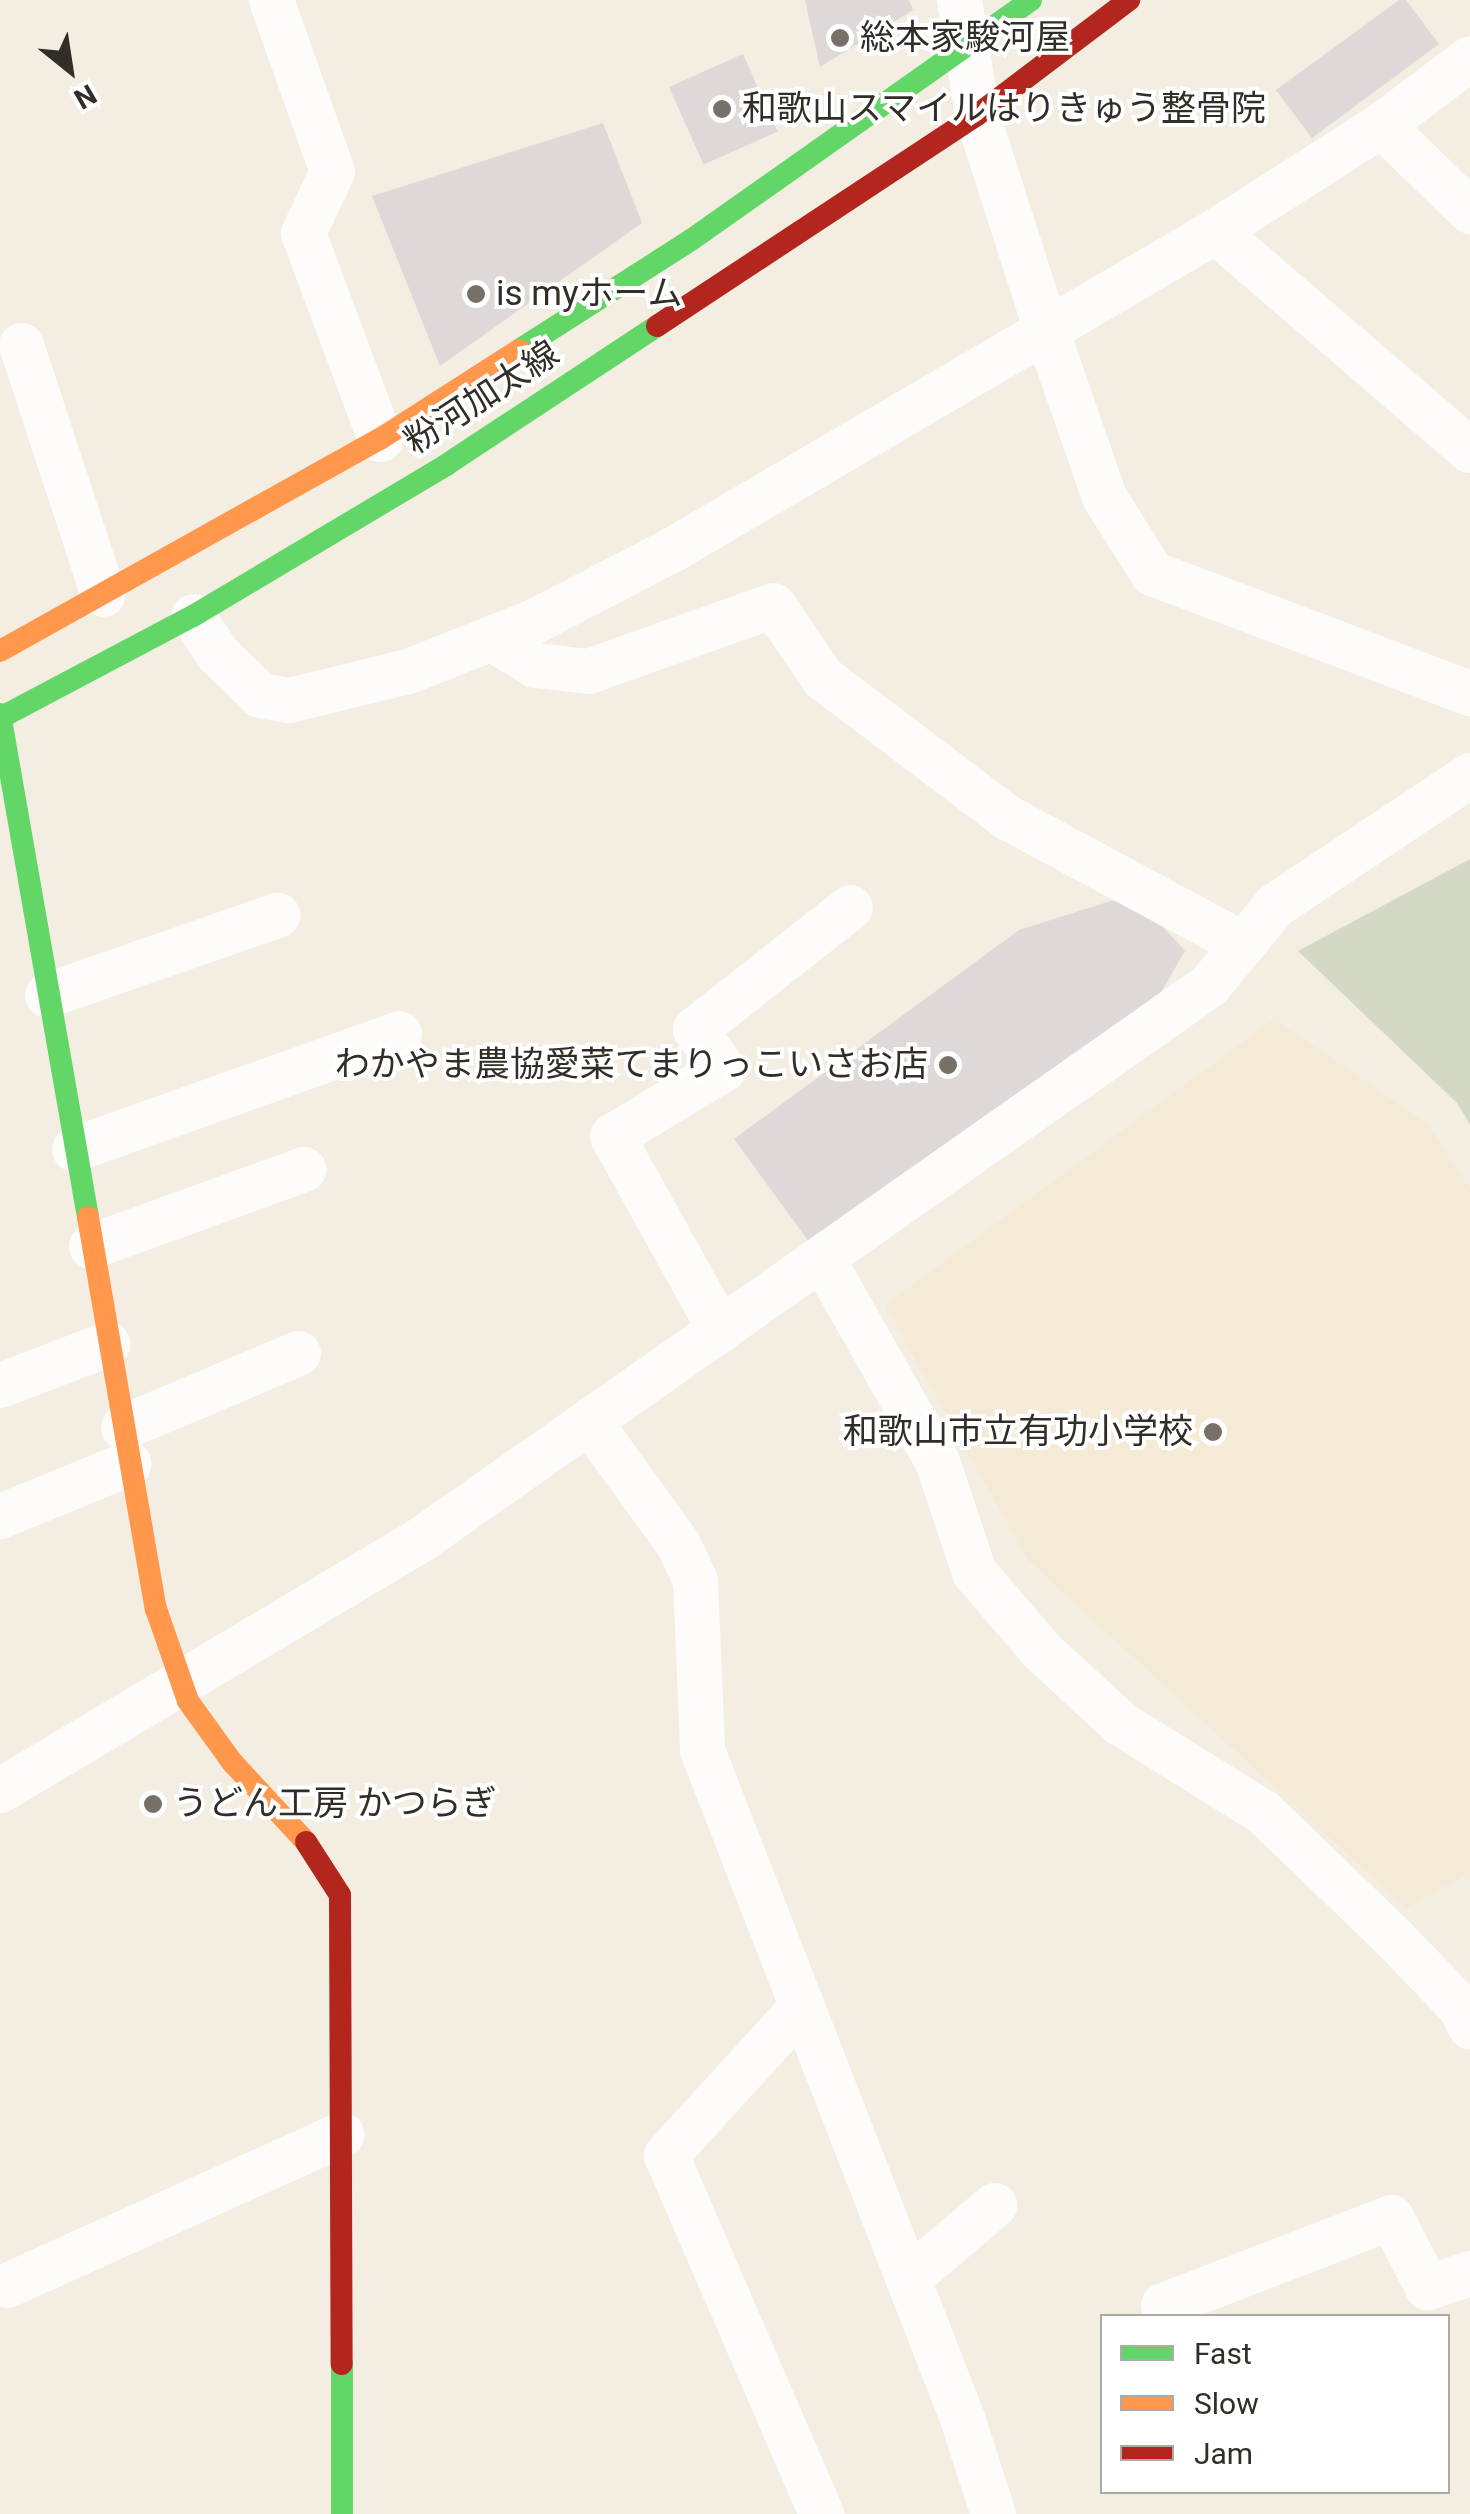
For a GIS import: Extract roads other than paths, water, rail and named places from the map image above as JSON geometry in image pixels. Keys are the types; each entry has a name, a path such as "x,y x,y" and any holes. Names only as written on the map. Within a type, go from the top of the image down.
{"main road":[{"name":"粉河加太線","path":"0,651 380,438 691,240 1031,0"},
{"name":"粉河加太線","path":"0,717 193,616 446,466 977,115 1129,0"},
{"path":"0,717 156,1609 176,1679 232,1762 318,1854 340,1895 342,2514"}],"street":[{"path":"270,0 332,171 303,233 380,438"},
{"path":"960,0 977,115 1046,330 1104,497 1152,573 1470,693"},
{"path":"193,616 217,652 260,695 289,700 408,671 491,638 671,550 1216,231 1381,125 1470,58"},
{"path":"1381,125 1470,211"},
{"path":"1216,231 1470,450"},
{"path":"21,345 104,594"},
{"path":"491,638 535,665 588,671 773,605 823,678 1007,818 1243,944"},
{"path":"0,1790 176,1679 422,1538 1209,984 1275,904 1470,775"},
{"path":"720,1330 612,1136 722,1069 695,1029 850,906"},
{"path":"47,995 277,915"},
{"path":"74,1149 399,1033"},
{"path":"91,1246 304,1169"},
{"path":"822,1258 937,1460 974,1572 1042,1650 1120,1723 1263,1812 1392,1936 1460,2008 1470,2027"},
{"path":"0,1384 108,1344"},
{"path":"0,1516 298,1353"},
{"path":"589,1421 678,1544 695,1580 702,1750 908,2278 994,2514"},
{"path":"802,2006 666,2155 821,2514"},
{"path":"7,2285 340,2134"},
{"path":"908,2278 994,2205"},
{"path":"1163,2305 1391,2217 1426,2287 1470,2273"}],"place":[{"name":"総本家駿河屋","path":"840,38"},
{"name":"和歌山スマイルはりきゅう整骨院","path":"722,109"},
{"name":"is myホーム","path":"476,294"},
{"name":"わかやま農協愛菜てまりっこいさお店","path":"948,1065"},
{"name":"和歌山市立有功小学校","path":"1213,1432"},
{"name":"うどん工房 かつらぎ","path":"153,1804"}]}
